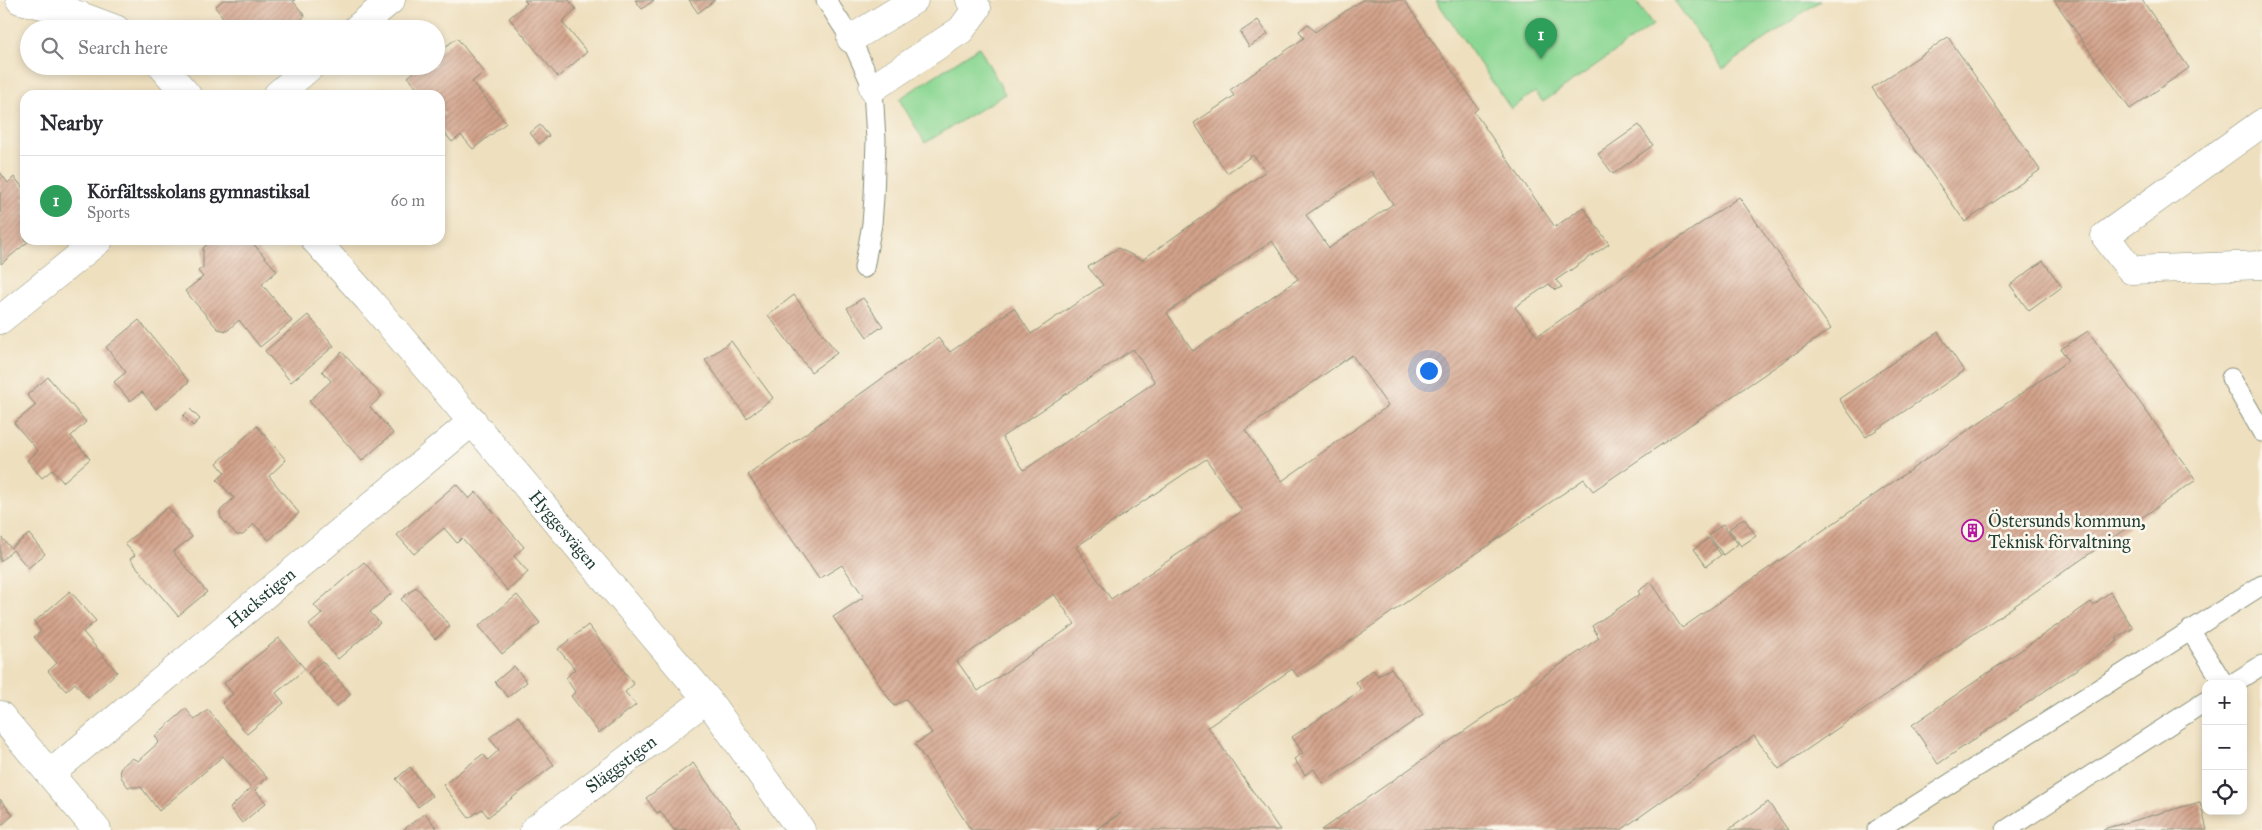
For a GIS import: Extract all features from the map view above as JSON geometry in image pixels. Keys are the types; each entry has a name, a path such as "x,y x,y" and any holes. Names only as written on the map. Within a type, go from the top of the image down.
{"street":[{"path":"20,0 65,10 92,20"},
{"path":"367,20 391,0"},
{"path":"852,39 914,0"},
{"path":"873,88 960,30 977,8 970,0"},
{"path":"170,75 183,90"},
{"path":"283,90 300,75"},
{"path":"2262,123 2105,236 2131,270 2262,266"},
{"path":"0,320 93,245"},
{"name":"Hyggesvägen","path":"319,245 473,421 707,699 801,830"},
{"name":"Hackstigen","path":"50,774 473,421"},
{"name":"Släggstigen","path":"534,830 707,699"},
{"path":"0,715 97,830"}],"lane":[{"path":"826,0 852,39 873,88 876,140 874,197 872,224 864,268"},
{"path":"2231,378 2262,432"},
{"path":"1877,830 2262,585"},
{"path":"2190,630 2221,680"},
{"path":"2238,680 2262,665"},
{"path":"2006,830 2202,704"}],"green space":[{"path":"1436,0 1635,0 1653,25 1543,102 1535,92 1511,109"},
{"path":"1674,0 1821,0 1723,69"},
{"path":"979,47 1005,94 925,143 899,99"}],"building":[{"path":"223,0 295,0 293,1 305,16 300,20 225,20 215,7"},
{"path":"524,0 569,0 576,9 562,22 587,52 558,77 509,18 527,3"},
{"path":"635,0 654,0 642,9"},
{"path":"689,0 715,0 698,13"},
{"path":"1362,0 1404,0 1478,108 1474,112 1555,227 1583,207 1609,244 1556,280 1562,287 1555,290 1549,284 1515,307 1537,336 1739,197 1831,329 1593,491 1584,479 1298,677 1292,669 1208,727 1280,830 1096,830 1121,813 1095,830 971,830 915,744 932,733 906,699 894,706 833,617 864,597 842,565 819,579 748,475 938,338 950,352 1014,308 1031,334 1103,285 1088,267 1118,248 1142,260 1266,171 1253,155 1227,173 1194,123 1234,96 1230,90 1304,38 1299,31 1308,24 1315,32","holes":["1371,171 1393,204 1329,248 1306,215","1272,241 1298,279 1193,351 1167,313","1133,349 1155,382 1024,470 1002,437","1352,355 1388,406 1282,481 1245,430","1206,459 1242,511 1111,599 1076,547","1054,594 1075,624 978,691 957,661"]},
{"path":"2054,0 2142,0 2189,68 2130,109"},
{"path":"1258,20 1268,34 1249,47 1240,32"},
{"path":"1948,37 2040,170 1965,222 1872,88"},
{"path":"457,38 484,72 472,82 506,123 473,149 461,135 452,142 445,133 445,90 426,90 424,88 418,90 408,77 410,75 445,75 445,47"},
{"path":"540,125 549,136 539,144 530,133"},
{"path":"1639,125 1653,145 1613,174 1598,154"},
{"path":"0,172 8,183 14,177 20,184 20,245 24,245 1,264"},
{"path":"207,245 254,245 277,271 262,284 292,321 260,347 239,320 227,331 218,329 185,291 203,277 198,271 203,267 203,248"},
{"path":"2043,261 2062,287 2029,311 2010,285"},
{"path":"794,295 837,353 811,372 768,315"},
{"path":"863,298 883,326 867,337 847,308"},
{"path":"308,315 334,346 291,382 265,351"},
{"path":"139,320 189,382 156,409 142,392 130,401 114,382 126,372 106,347"},
{"name":"Östersunds kommun, Teknisk förvaltning","path":"2088,331 2196,480 1779,769 1754,736 1621,830 1321,830 1599,638 1592,626 1640,594 1638,591 1651,582 1682,628 2068,361 2061,349"},
{"path":"1938,332 1964,371 1866,437 1839,399"},
{"path":"731,341 773,398 747,418 705,360"},
{"path":"342,352 382,396 370,407 393,433 362,461 309,401 331,381 322,371"},
{"path":"48,377 86,422 71,436 90,459 63,482 52,470 42,478 27,460 38,451 14,423 36,405 27,395"},
{"path":"190,409 200,419 193,426 183,416"},
{"path":"257,426 286,460 269,476 299,513 269,540 254,524 243,535 237,535 221,518 220,511 234,498 217,480 225,473 217,463"},
{"path":"456,484 469,499 476,492 524,547 514,556 528,572 508,591 462,538 457,543 444,528 414,554 397,535"},
{"path":"168,507 192,537 173,552 207,592 178,616 130,559 135,555 125,544"},
{"path":"1744,518 1756,536 1741,546 1729,529"},
{"path":"1723,524 1738,544 1723,555 1709,535"},
{"path":"29,534 45,554 28,568 13,550 0,562 0,536 11,548"},
{"path":"1709,538 1721,555 1706,566 1694,549"},
{"path":"364,562 391,594 370,612 380,623 338,659 309,625 322,614 314,605"},
{"path":"416,587 450,626 435,639 401,599"},
{"path":"70,591 96,621 83,632 117,672 88,698 75,683 66,691 48,671 57,663 34,637 41,631 34,622"},
{"name":"Östersunds kommun, Teknisk förvaltning","path":"2110,592 2133,628 2116,639 2118,641 1938,764 1912,725 2091,602 2093,605"},
{"path":"517,595 540,623 502,654 479,626"},
{"path":"588,625 634,684 625,692 636,705 599,733 571,696 575,692 566,678 575,669 558,649"},
{"path":"279,638 305,669 276,693 284,703 247,734 222,703 233,694 224,683"},
{"path":"322,661 351,694 336,707 308,673"},
{"path":"514,666 527,682 508,697 495,682"},
{"path":"1391,668 1423,715 1323,783 1314,769 1305,775 1294,759 1303,753 1292,737 1361,690 1356,682 1373,670 1378,676"},
{"path":"186,709 195,720 208,710 267,778 255,790 266,803 242,823 230,808 251,788 223,756 159,811 141,787 128,787 121,777 120,768 132,758 138,761 159,742 155,736"},
{"path":"518,716 554,765 488,817 482,809 469,818 443,785 483,754 488,760 499,750 489,738"},
{"path":"693,763 742,830 674,830 660,811 657,813 646,798"},
{"path":"410,767 432,796 418,807 396,779"},
{"path":"0,799 13,815 0,827"},
{"path":"1768,802 1788,830 1728,830"},
{"path":"2200,802 2207,830 2103,830"},
{"path":"425,813 438,830 403,830"}],"place":[{"name":"Körfältsskolans gymnastiksal","path":"1541,59"},
{"name":"Östersunds kommun, Teknisk förvaltning","path":"1972,531"}]}
